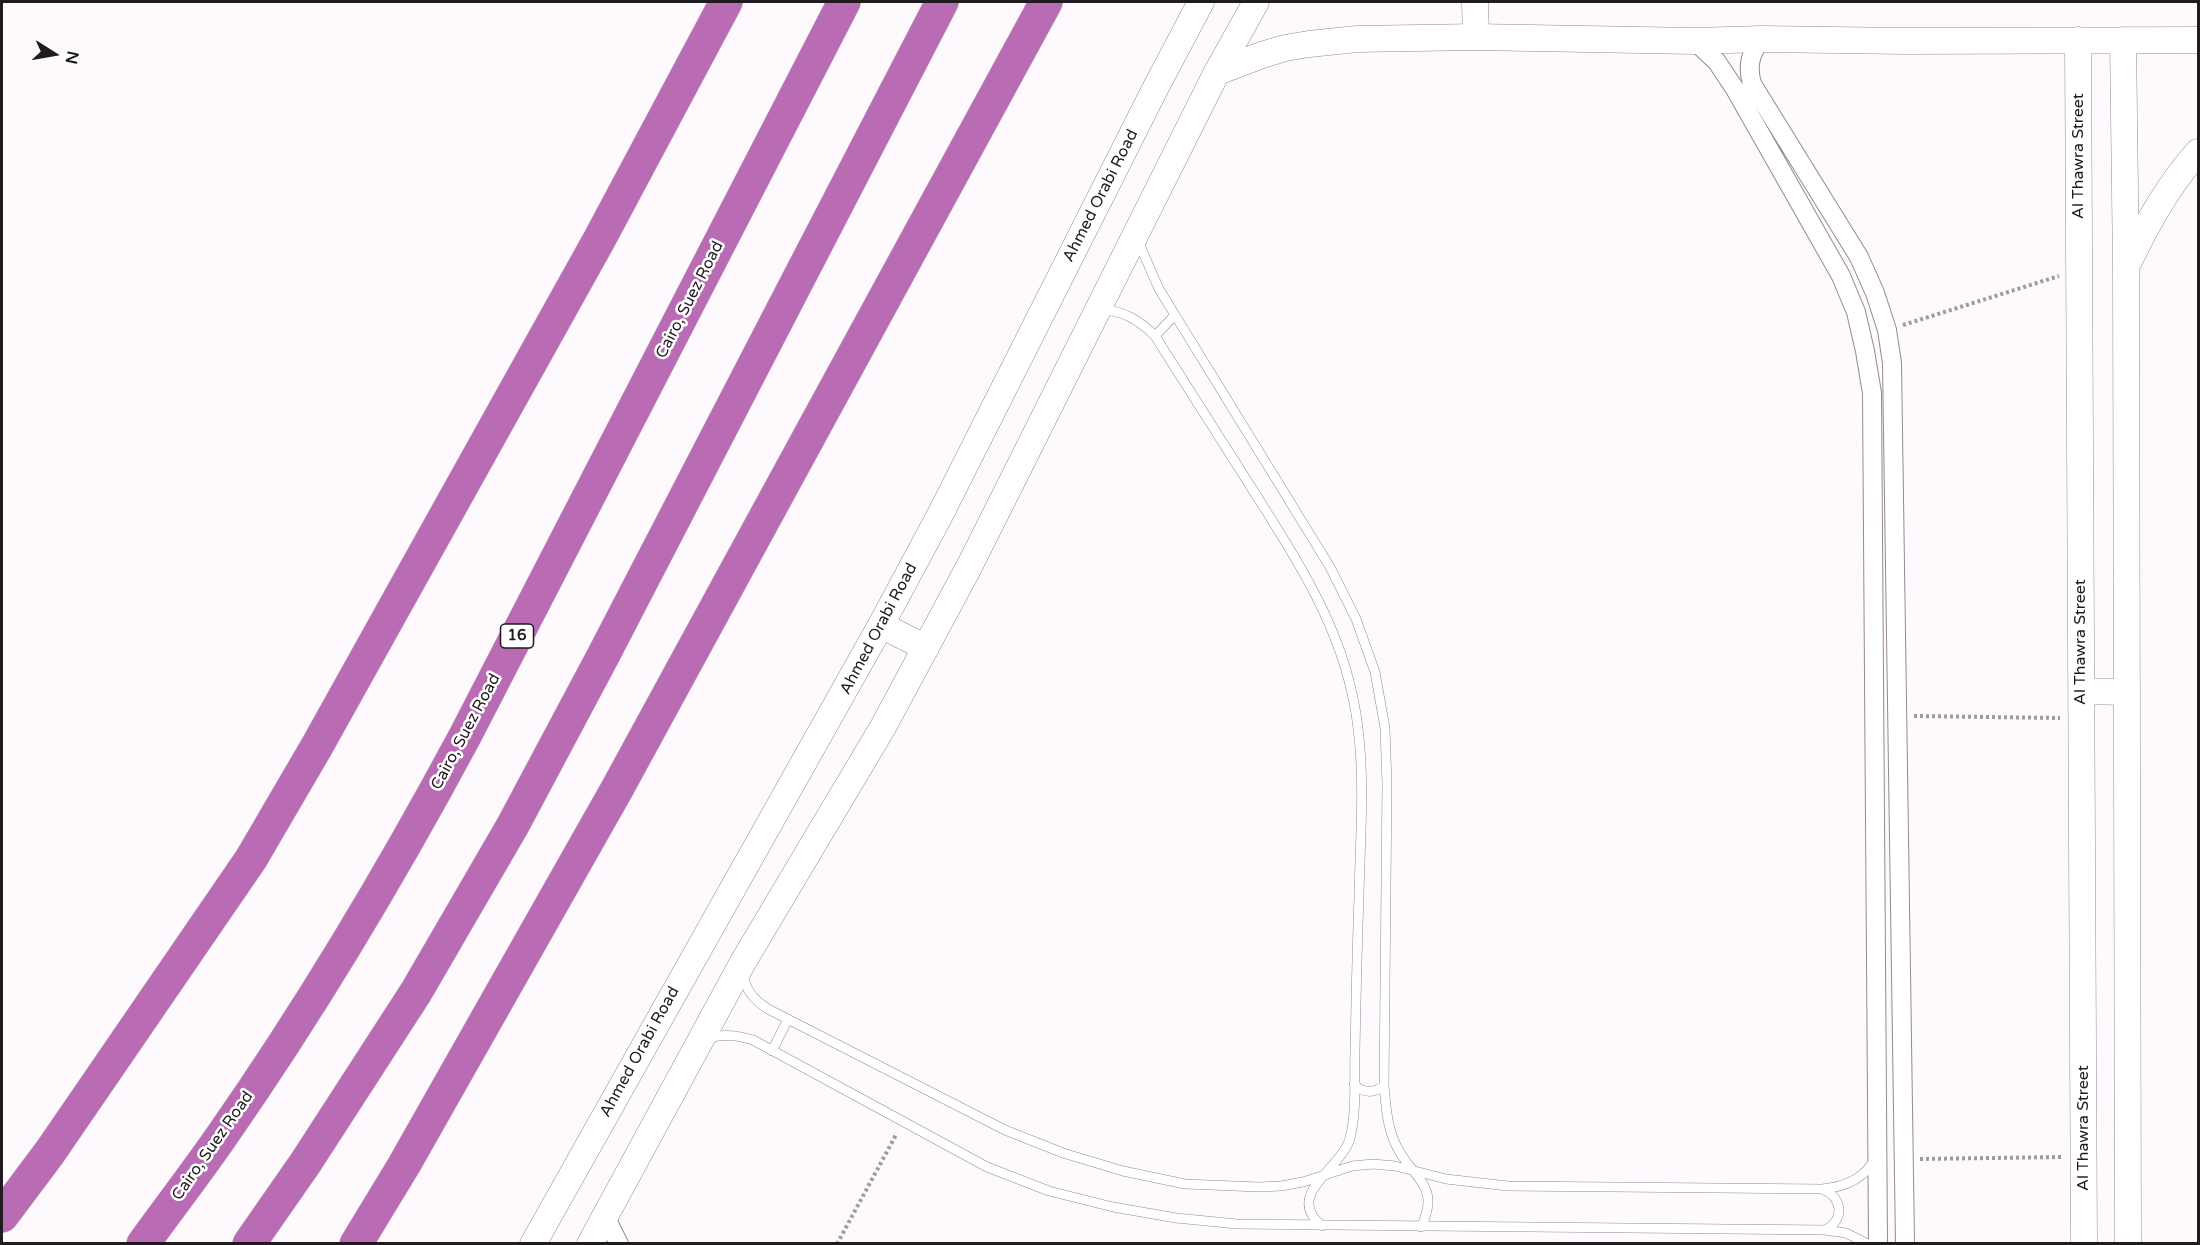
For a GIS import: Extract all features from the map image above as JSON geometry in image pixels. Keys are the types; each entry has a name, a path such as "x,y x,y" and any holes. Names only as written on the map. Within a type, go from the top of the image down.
{"highway":[{"path":"2,1216 51,1152 251,859 323,736 588,260 726,2"},
{"name":"Cairo, Suez Road","path":"143,1244 220,1138 289,1036 348,943 412,834 465,736 844,2"},
{"path":"249,1244 306,1162 416,992 513,825 942,2"},
{"path":"356,1244 410,1155 612,799 1046,2"}],"street":[{"name":"Ahmed Orabi Road","path":"533,1244 882,625 992,415 1201,2"},
{"path":"590,1244 743,962 837,805 926,648 1014,480 1217,72 1256,2"},
{"path":"1475,2 1476,37"},
{"path":"1217,72 1262,55 1309,44 1356,39 1476,37 1695,41 1762,39 2199,40"},
{"path":"1762,39 1751,55 1749,65 1752,84 1859,257 1875,293 1887,330 1892,363 1905,1244"},
{"name":"Al Thawra Street","path":"2078,40 2084,1244"},
{"path":"2123,40 2126,267 2128,1244"},
{"path":"1695,41 1717,62 1730,82 1841,276 1856,312 1872,393 1878,1244"},
{"path":"2126,267 2151,216 2183,169 2199,152"},
{"path":"882,625 926,648"},
{"path":"2082,691 2127,692"},
{"path":"605,1216 619,1244"}],"lane":[{"path":"1136,235 1159,289 1330,567 1356,619 1375,672 1385,728 1387,784 1384,1086 1388,1119 1396,1146 1421,1179 1428,1196 1427,1214 1421,1227"},
{"path":"1098,310 1112,310 1129,315 1155,336 1306,574 1330,622 1347,674 1358,727 1361,781 1354,1084 1350,1140 1339,1160 1313,1188 1310,1204 1314,1220 1323,1226"},
{"path":"1155,336 1175,315"},
{"path":"743,962 743,976 747,990 756,1001 1005,1130 1063,1154 1123,1171 1185,1184 1259,1188 1303,1182 1352,1166 1373,1164 1395,1166 1477,1184 1508,1186 1822,1189 1848,1184 1860,1177 1878,1155"},
{"path":"772,1051 788,1019"},
{"path":"699,1043 712,1037 739,1036 753,1040 987,1167 1048,1191 1113,1207 1176,1218 1237,1224 1323,1226 1826,1230 1846,1233 1868,1244"},
{"path":"1354,1084 1368,1092 1384,1086"},
{"path":"1822,1189 1834,1196 1840,1209 1837,1222 1826,1230"}],"path":[{"path":"1887,330 2080,270"},
{"path":"1898,716 2082,718"},
{"path":"837,1244 904,1122"},
{"path":"1904,1160 2084,1157"}]}
